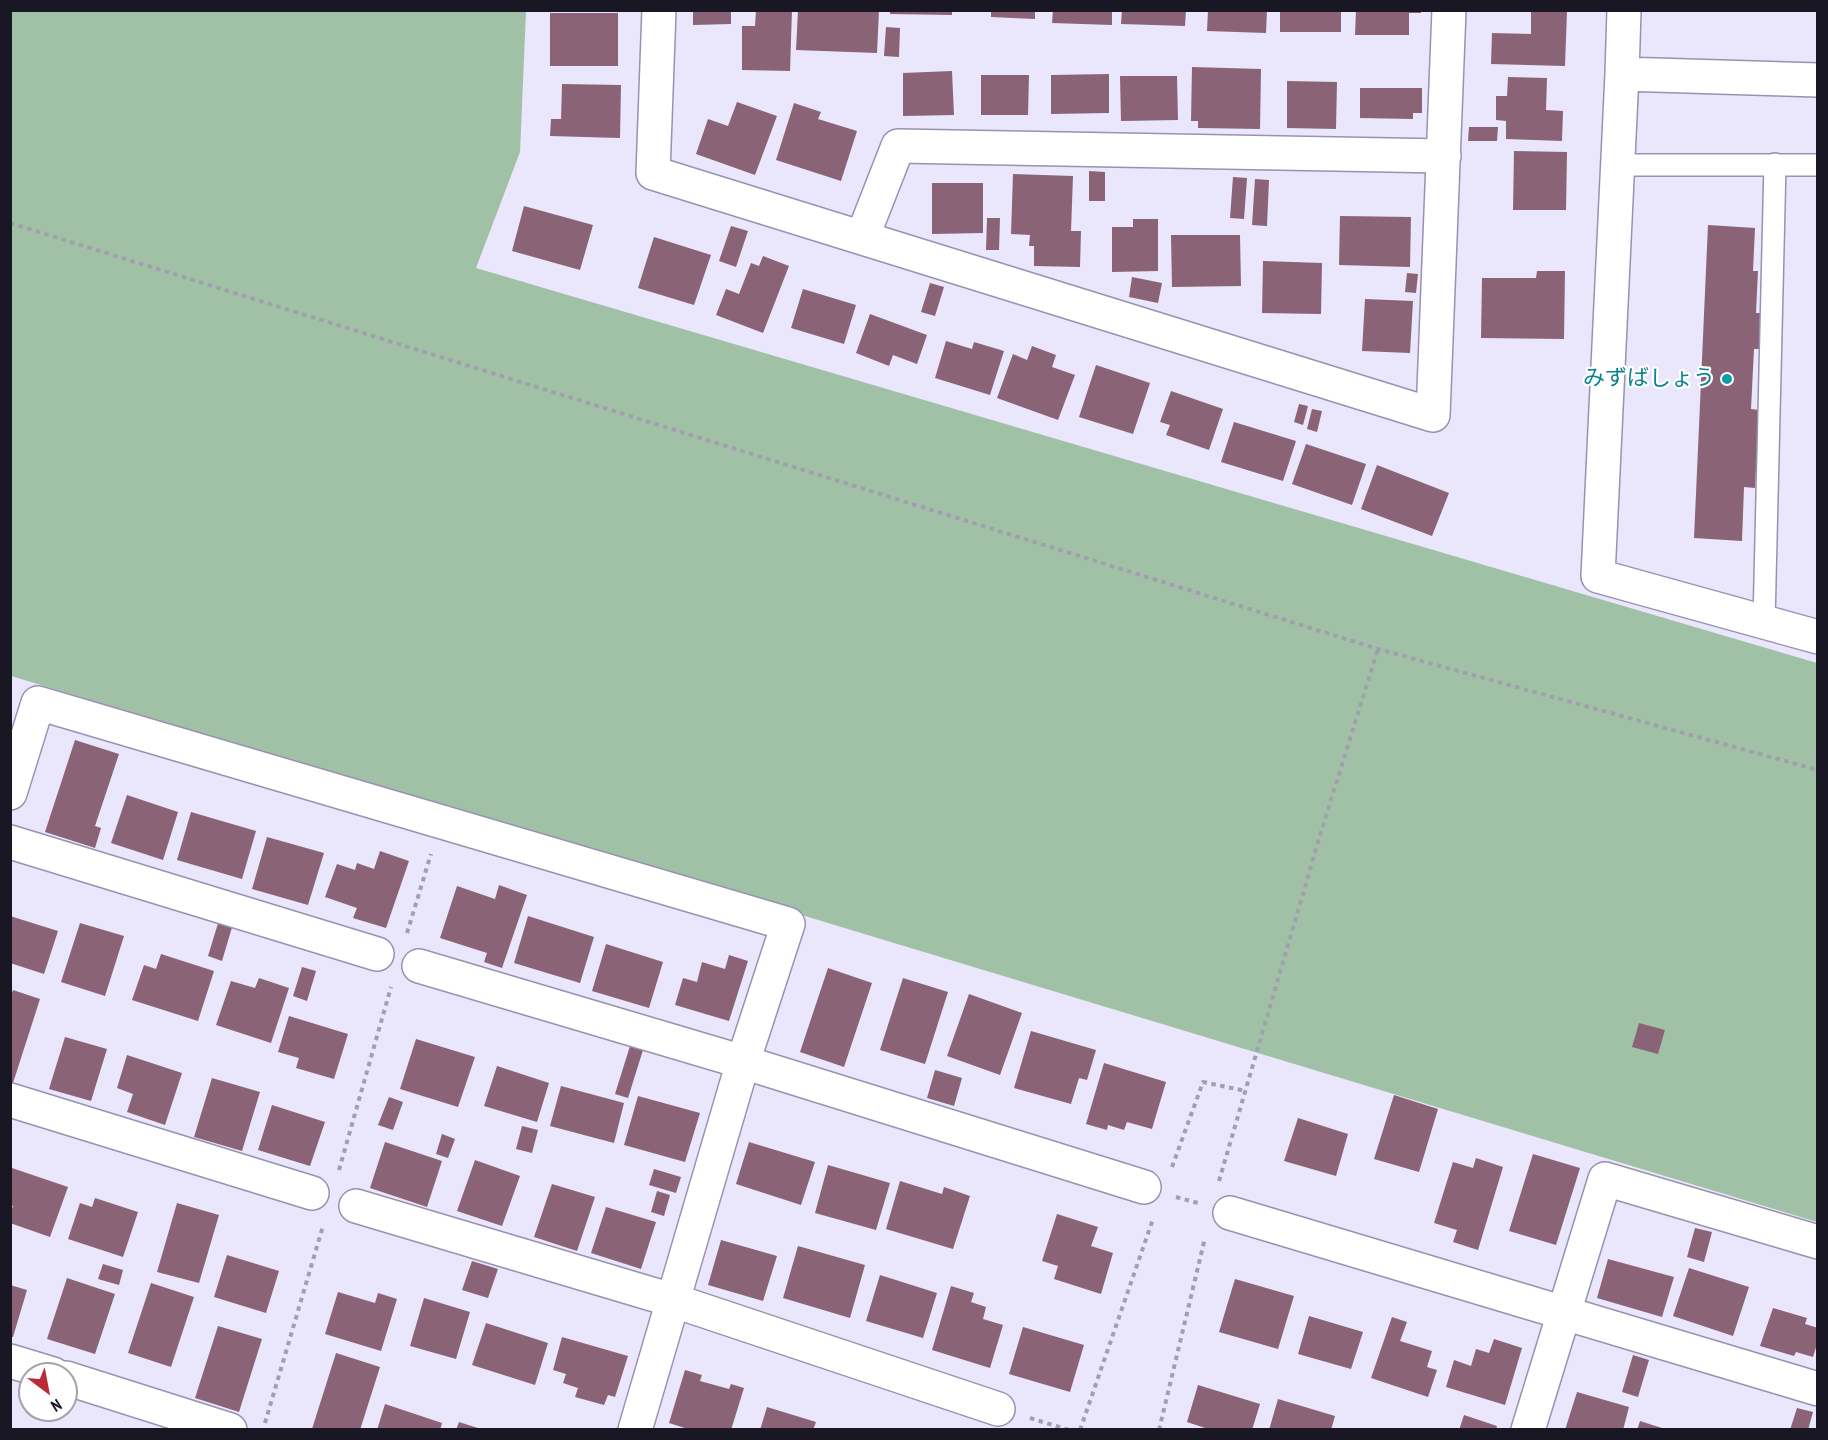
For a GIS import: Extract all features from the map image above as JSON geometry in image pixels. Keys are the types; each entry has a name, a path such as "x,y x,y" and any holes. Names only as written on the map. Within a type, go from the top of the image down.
{"street":[{"path":"659,10 653,173 1433,415 1449,10"},
{"path":"1624,10 1598,576 1818,637"},
{"path":"1622,74 1818,80"},
{"path":"862,238 898,146 1444,156"},
{"path":"10,793 38,703 788,924 743,1062 675,1301 635,1430"},
{"path":"10,842 743,1062 1153,1190"},
{"path":"10,1100 325,1196"},
{"path":"1528,1430 1605,1179 1818,1242"},
{"path":"356,1206 675,1301 998,1409"},
{"path":"1221,1210 1818,1389"},
{"path":"78,1382 230,1430"}],"lane":[{"path":"1764,622 1775,164"},
{"path":"1618,165 1818,165"}],"path":[{"path":"10,224 1378,649 1818,770"},
{"path":"1159,1430 1221,1210 1246,1091 1321,832 1378,649"},
{"path":"263,1430 325,1196 440,822"},
{"path":"1080,1430 1153,1190 1203,1082 1246,1091"},
{"path":"1153,1190 1221,1210"}],"green space":[{"path":"10,11 526,11 520,152 476,268 1817,663 1817,1222 11,676"}],"building":[{"path":"693,10 731,10 731,24 693,25"},
{"path":"756,10 792,10 790,71 742,70 742,26 755,26"},
{"path":"798,10 879,10 877,53 796,50"},
{"path":"890,10 952,10 952,15 890,14"},
{"path":"991,10 1035,10 1035,19 991,17"},
{"path":"1053,10 1112,10 1112,25 1052,23"},
{"path":"1122,10 1186,10 1185,26 1121,24"},
{"path":"1208,10 1267,10 1266,33 1207,31"},
{"path":"1280,10 1341,10 1341,32 1280,32"},
{"path":"1356,10 1421,10 1421,13 1409,13 1409,35 1355,35"},
{"path":"1531,10 1567,11 1565,66 1491,64 1492,33 1531,34"},
{"path":"550,13 618,13 618,66 550,66"},
{"path":"886,27 900,28 899,57 884,56"},
{"path":"1192,67 1261,69 1260,129 1198,128 1198,121 1191,121"},
{"path":"952,71 954,115 903,116 903,73"},
{"path":"1109,74 1109,113 1051,114 1051,75"},
{"path":"981,75 1029,75 1028,115 981,115"},
{"path":"1120,76 1177,76 1178,120 1121,121"},
{"path":"1508,77 1547,78 1546,110 1563,111 1562,141 1506,139 1506,121 1496,120 1496,96 1507,96"},
{"path":"1287,81 1337,82 1336,129 1287,128"},
{"path":"562,84 621,85 620,138 550,136 551,119 561,119"},
{"path":"1360,88 1422,88 1422,113 1413,113 1413,119 1360,118"},
{"path":"737,102 777,116 755,175 696,154 708,119 728,126"},
{"path":"794,103 821,112 818,119 857,131 841,181 776,160"},
{"path":"1469,127 1498,127 1497,141 1468,141"},
{"path":"1514,151 1567,152 1566,210 1513,210"},
{"path":"1089,171 1105,172 1105,201 1089,201"},
{"path":"1013,174 1073,176 1071,231 1081,231 1080,267 1034,266 1034,246 1029,246 1030,235 1011,234"},
{"path":"1233,177 1247,178 1244,219 1230,218"},
{"path":"1255,179 1269,180 1267,226 1252,225"},
{"path":"932,183 983,183 983,233 932,234"},
{"path":"524,206 593,225 580,270 512,251"},
{"path":"1340,216 1411,217 1410,267 1339,265"},
{"path":"987,218 1000,218 999,250 986,250"},
{"path":"1133,219 1158,219 1158,271 1112,272 1112,227 1133,227"},
{"name":"みずばしょう","path":"1708,225 1755,228 1753,271 1758,271 1756,313 1763,313 1761,349 1754,349 1751,409 1759,410 1755,488 1744,487 1742,541 1694,538"},
{"path":"731,226 748,231 736,267 719,261"},
{"path":"1171,235 1240,235 1241,286 1172,287"},
{"path":"654,237 711,255 694,305 638,288"},
{"path":"763,256 789,266 763,333 716,315 726,289 739,294 751,263 759,266"},
{"path":"1263,261 1322,263 1321,314 1262,313"},
{"path":"1537,271 1565,271 1564,339 1481,338 1482,278 1536,278"},
{"path":"1407,273 1418,274 1416,293 1405,292"},
{"path":"1132,277 1162,283 1158,303 1129,297"},
{"path":"930,283 944,287 935,316 921,312"},
{"path":"803,289 856,305 844,344 791,328"},
{"path":"1365,299 1413,301 1410,353 1362,351"},
{"path":"870,314 927,335 917,364 893,355 889,366 856,353"},
{"path":"946,341 972,349 974,342 1004,351 990,395 935,378"},
{"path":"1032,346 1056,355 1052,367 1075,375 1058,420 997,398 1013,354 1027,360"},
{"path":"1096,365 1150,383 1133,434 1079,417"},
{"path":"1171,391 1223,409 1209,450 1166,435 1170,425 1160,422"},
{"path":"1299,404 1308,406 1303,425 1294,422"},
{"path":"1312,409 1322,411 1317,432 1307,429"},
{"path":"1234,422 1296,441 1283,481 1221,462"},
{"path":"1306,444 1366,464 1352,505 1292,484"},
{"path":"1377,465 1449,493 1432,536 1361,509"},
{"path":"75,740 119,754 95,826 101,828 95,848 45,832"},
{"path":"127,795 178,812 163,860 111,843"},
{"path":"191,812 256,831 242,879 177,860"},
{"path":"267,837 324,853 308,905 252,889"},
{"path":"380,851 409,861 386,928 353,918 357,908 325,897 337,864 355,870 357,863 374,869"},
{"path":"499,885 527,895 502,968 484,962 487,953 440,938 457,886 495,899"},
{"path":"10,916 58,931 44,974 10,963"},
{"path":"528,916 594,937 580,983 514,963"},
{"path":"219,920 233,924 222,961 208,956"},
{"path":"80,923 124,936 105,996 61,982"},
{"path":"606,944 663,962 649,1008 592,991"},
{"path":"161,954 214,971 198,1021 132,1000 144,965 156,969"},
{"path":"729,955 748,961 729,1021 675,1005 683,978 697,982 702,962 725,969"},
{"path":"302,967 316,971 307,1001 293,996"},
{"path":"828,968 872,983 844,1067 800,1052"},
{"path":"259,978 289,988 271,1043 216,1025 231,981 255,988"},
{"path":"903,978 948,992 925,1064 880,1050"},
{"path":"13,990 40,999 13,1083 10,1082 10,999"},
{"path":"969,994 1022,1013 1000,1075 947,1056"},
{"path":"289,1016 348,1034 334,1079 296,1068 299,1058 278,1052"},
{"path":"1639,1023 1665,1030 1658,1054 1632,1047"},
{"path":"1031,1031 1096,1050 1087,1080 1079,1078 1071,1104 1014,1088"},
{"path":"65,1037 107,1049 91,1101 49,1089"},
{"path":"416,1039 475,1057 458,1107 400,1089"},
{"path":"630,1046 643,1050 628,1098 615,1094"},
{"path":"127,1055 182,1073 165,1125 127,1112 133,1094 117,1088"},
{"path":"1104,1063 1166,1082 1152,1129 1127,1122 1124,1130 1108,1125 1107,1130 1086,1124"},
{"path":"497,1066 549,1083 537,1122 484,1106"},
{"path":"935,1070 962,1078 954,1106 927,1098"},
{"path":"212,1078 260,1092 242,1151 194,1137"},
{"path":"561,1086 624,1103 614,1143 550,1126"},
{"path":"1394,1095 1438,1109 1419,1172 1374,1159"},
{"path":"638,1096 700,1113 685,1162 624,1145"},
{"path":"389,1097 403,1102 393,1130 378,1125"},
{"path":"272,1105 325,1122 310,1166 258,1150"},
{"path":"1298,1118 1348,1134 1336,1176 1284,1161"},
{"path":"522,1126 538,1130 532,1153 516,1149"},
{"path":"442,1134 455,1139 448,1158 436,1154"},
{"path":"385,1142 442,1161 427,1207 370,1188"},
{"path":"749,1142 815,1162 801,1205 736,1184"},
{"path":"1533,1154 1580,1168 1556,1245 1509,1231"},
{"path":"1476,1158 1503,1167 1478,1250 1453,1242 1457,1230 1434,1223 1453,1162 1473,1168"},
{"path":"475,1160 520,1176 502,1226 457,1211"},
{"path":"828,1165 890,1183 876,1230 815,1213"},
{"path":"12,1168 68,1187 50,1237 10,1223 13,1206 10,1205"},
{"path":"654,1169 681,1177 676,1193 649,1185"},
{"path":"900,1181 942,1194 944,1187 970,1196 953,1249 886,1229"},
{"path":"552,1184 595,1197 577,1251 534,1237"},
{"path":"657,1191 670,1195 664,1216 651,1212"},
{"path":"95,1198 138,1212 123,1257 68,1239 80,1203 92,1207"},
{"path":"177,1203 219,1215 199,1283 157,1272"},
{"path":"606,1207 656,1222 641,1269 591,1253"},
{"path":"1057,1214 1098,1227 1091,1246 1113,1253 1101,1294 1054,1279 1058,1266 1042,1261"},
{"path":"1695,1228 1712,1232 1704,1262 1687,1257"},
{"path":"721,1240 777,1256 763,1301 708,1285"},
{"path":"798,1246 865,1265 850,1318 783,1298"},
{"path":"227,1255 279,1271 266,1313 214,1297"},
{"path":"1608,1259 1674,1277 1662,1317 1597,1298"},
{"path":"472,1261 498,1269 488,1298 462,1290"},
{"path":"103,1264 123,1270 119,1285 98,1279"},
{"path":"1689,1268 1749,1287 1733,1336 1673,1316"},
{"path":"880,1275 937,1293 923,1338 866,1321"},
{"path":"67,1278 115,1294 95,1354 47,1339"},
{"path":"1235,1279 1294,1296 1278,1349 1219,1332"},
{"path":"151,1283 194,1297 171,1367 128,1353"},
{"path":"10,1285 27,1290 13,1337 10,1337"},
{"path":"951,1286 974,1293 971,1302 986,1307 983,1319 1003,1325 990,1368 932,1350"},
{"path":"338,1292 375,1303 378,1293 397,1299 381,1351 325,1334"},
{"path":"424,1298 470,1312 456,1359 410,1346"},
{"path":"1773,1308 1807,1318 1805,1324 1818,1328 1818,1341 1813,1357 1796,1352 1794,1356 1760,1346"},
{"path":"1309,1316 1363,1332 1351,1369 1298,1354"},
{"path":"1392,1317 1407,1322 1400,1341 1432,1351 1427,1367 1437,1370 1428,1397 1371,1378"},
{"path":"486,1323 548,1343 535,1385 472,1365"},
{"path":"218,1326 262,1339 239,1412 195,1398"},
{"path":"1023,1327 1084,1345 1070,1392 1009,1374"},
{"path":"562,1337 628,1356 615,1397 608,1395 604,1405 575,1397 578,1388 563,1383 566,1374 553,1370"},
{"path":"1494,1339 1522,1348 1505,1405 1446,1387 1454,1360 1471,1366 1476,1349 1489,1353"},
{"path":"336,1353 380,1367 360,1430 312,1429"},
{"path":"1633,1355 1649,1360 1638,1397 1622,1392"},
{"path":"685,1370 702,1375 700,1381 729,1389 731,1384 744,1388 731,1430 691,1430 669,1423"},
{"path":"1198,1385 1260,1404 1252,1430 1211,1430 1187,1422"},
{"path":"1577,1392 1629,1407 1623,1430 1565,1430"},
{"path":"1278,1399 1335,1416 1331,1430 1269,1430"},
{"path":"385,1404 442,1423 440,1430 377,1430"},
{"path":"767,1407 816,1422 813,1430 760,1430"},
{"path":"1797,1408 1813,1412 1808,1430 1790,1430"},
{"path":"1464,1415 1497,1426 1496,1430 1459,1430"},
{"path":"1640,1421 1665,1429 1665,1430 1637,1430"},
{"path":"459,1422 481,1429 481,1430 456,1430"}],"place":[{"name":"みずばしょう","path":"1727,379"}]}
